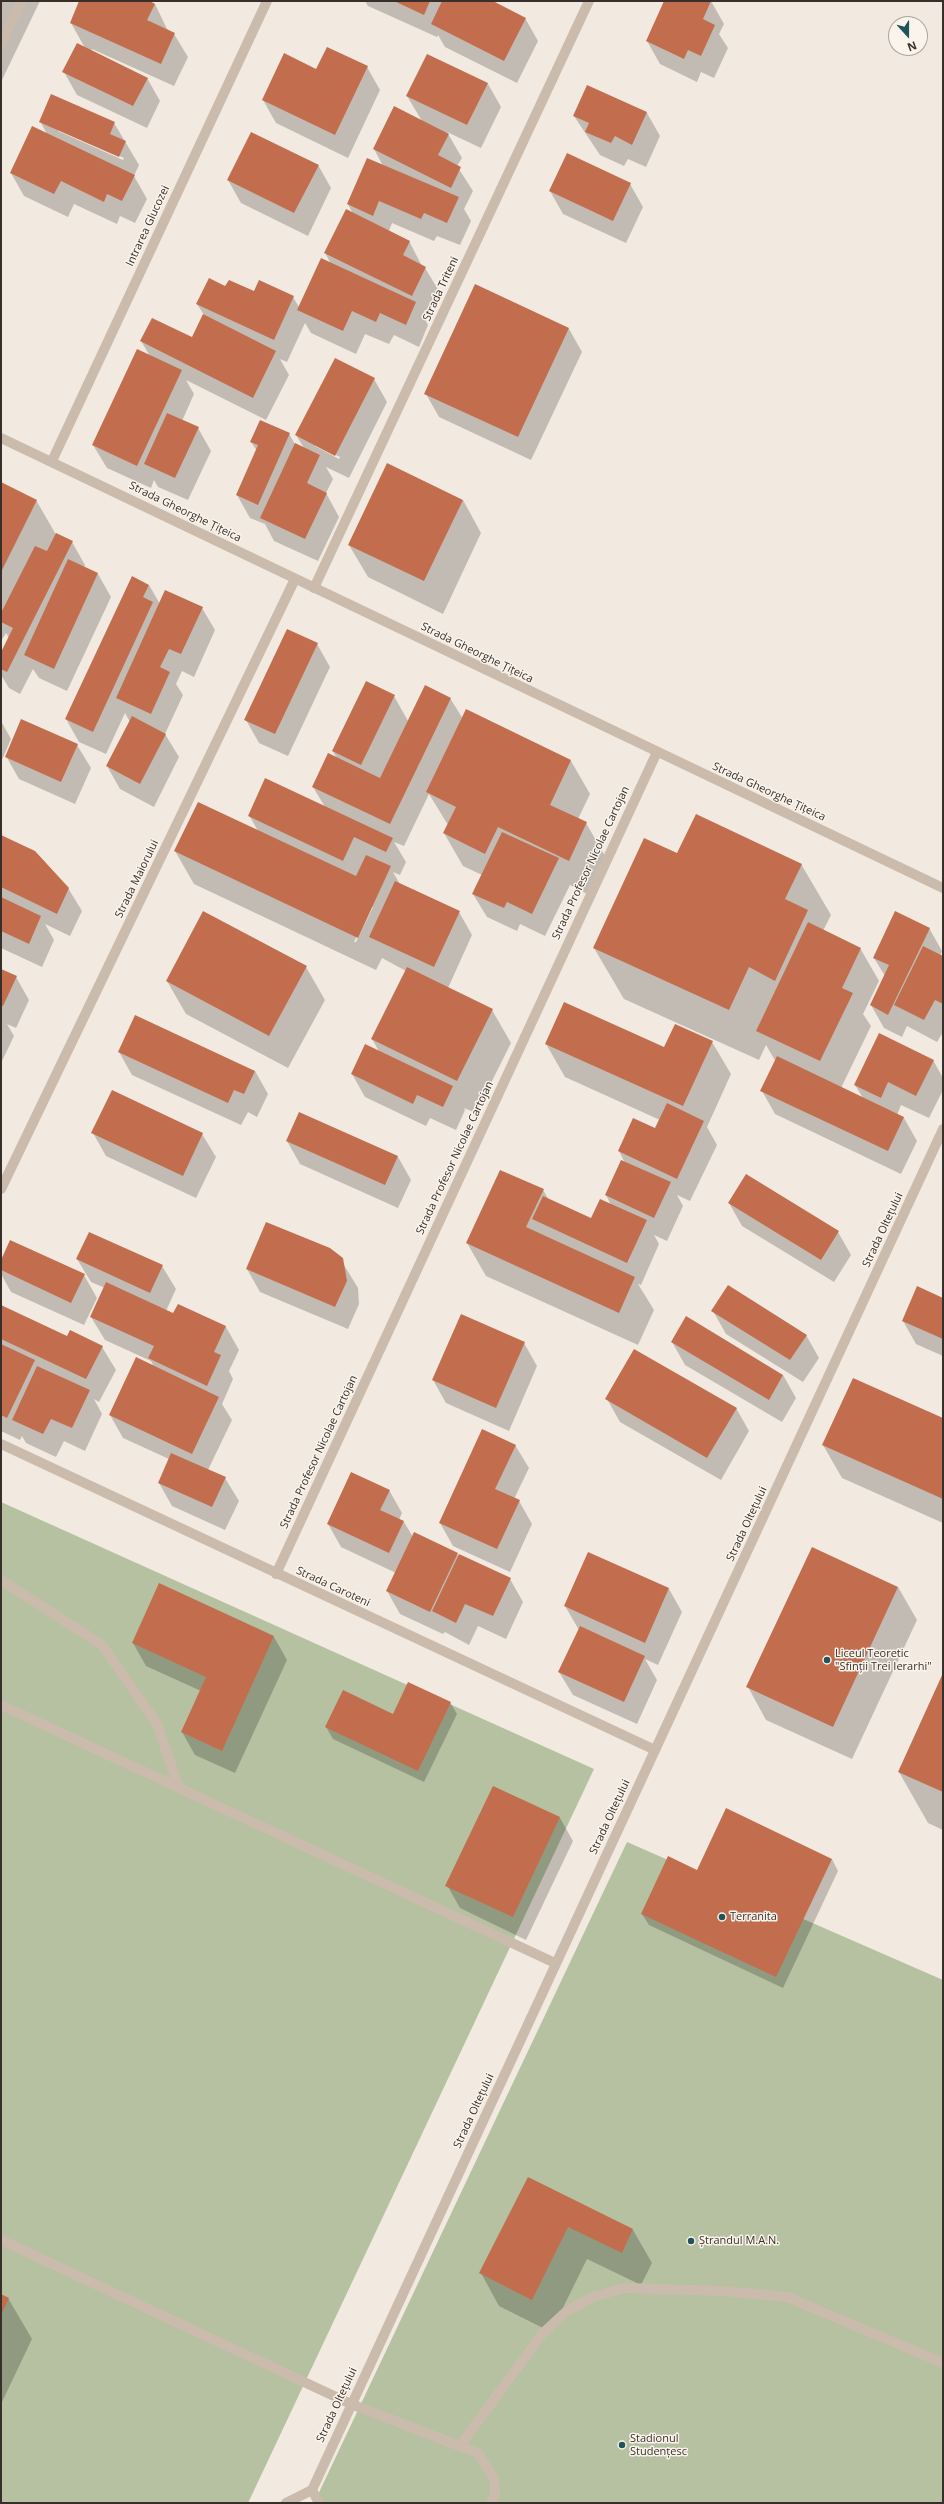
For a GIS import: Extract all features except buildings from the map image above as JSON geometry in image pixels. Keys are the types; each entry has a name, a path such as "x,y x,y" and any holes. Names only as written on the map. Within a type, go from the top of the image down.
{"street":[{"path":"1,44 22,1"},
{"name":"Intrarea Glucozei","path":"52,461 267,1"},
{"name":"Strada Triteni","path":"314,588 589,1"},
{"name":"Strada Gheorghe Țițeica","path":"1,438 52,461 295,579 943,888"},
{"name":"Strada Maiorului","path":"1,1190 295,579"},
{"name":"Strada Profesor Nicolae Cartojan","path":"276,1574 657,752"},
{"name":"Strada Oltețului","path":"312,2490 943,1129"},
{"name":"Strada Caroteni","path":"1,1444 276,1574 655,1750"},
{"path":"1,1580 102,1645 156,1724 179,1788"},
{"path":"1,1705 555,1964"},
{"path":"1,2240 351,2404 478,2452 494,2479 495,2494 491,2503"},
{"path":"460,2446 542,2334 567,2311 593,2297 624,2288 722,2291 787,2297 943,2363"},
{"path":"286,2503 312,2490 319,2503"}],"green space":[{"path":"1,1502 594,1769 248,2503 1,2503"},
{"name":"Ștrandul M.A.N.","path":"627,1842 943,1980 943,2503 314,2503"}],"place":[{"name":"Liceul Teoretic \"Sfinții Trei Ierarhi\"","path":"827,1660"},
{"name":"Terranita","path":"722,1917"},
{"name":"Ștrandul M.A.N.","path":"691,2241"},
{"name":"Stadionul Studențesc","path":"622,2445"}]}
